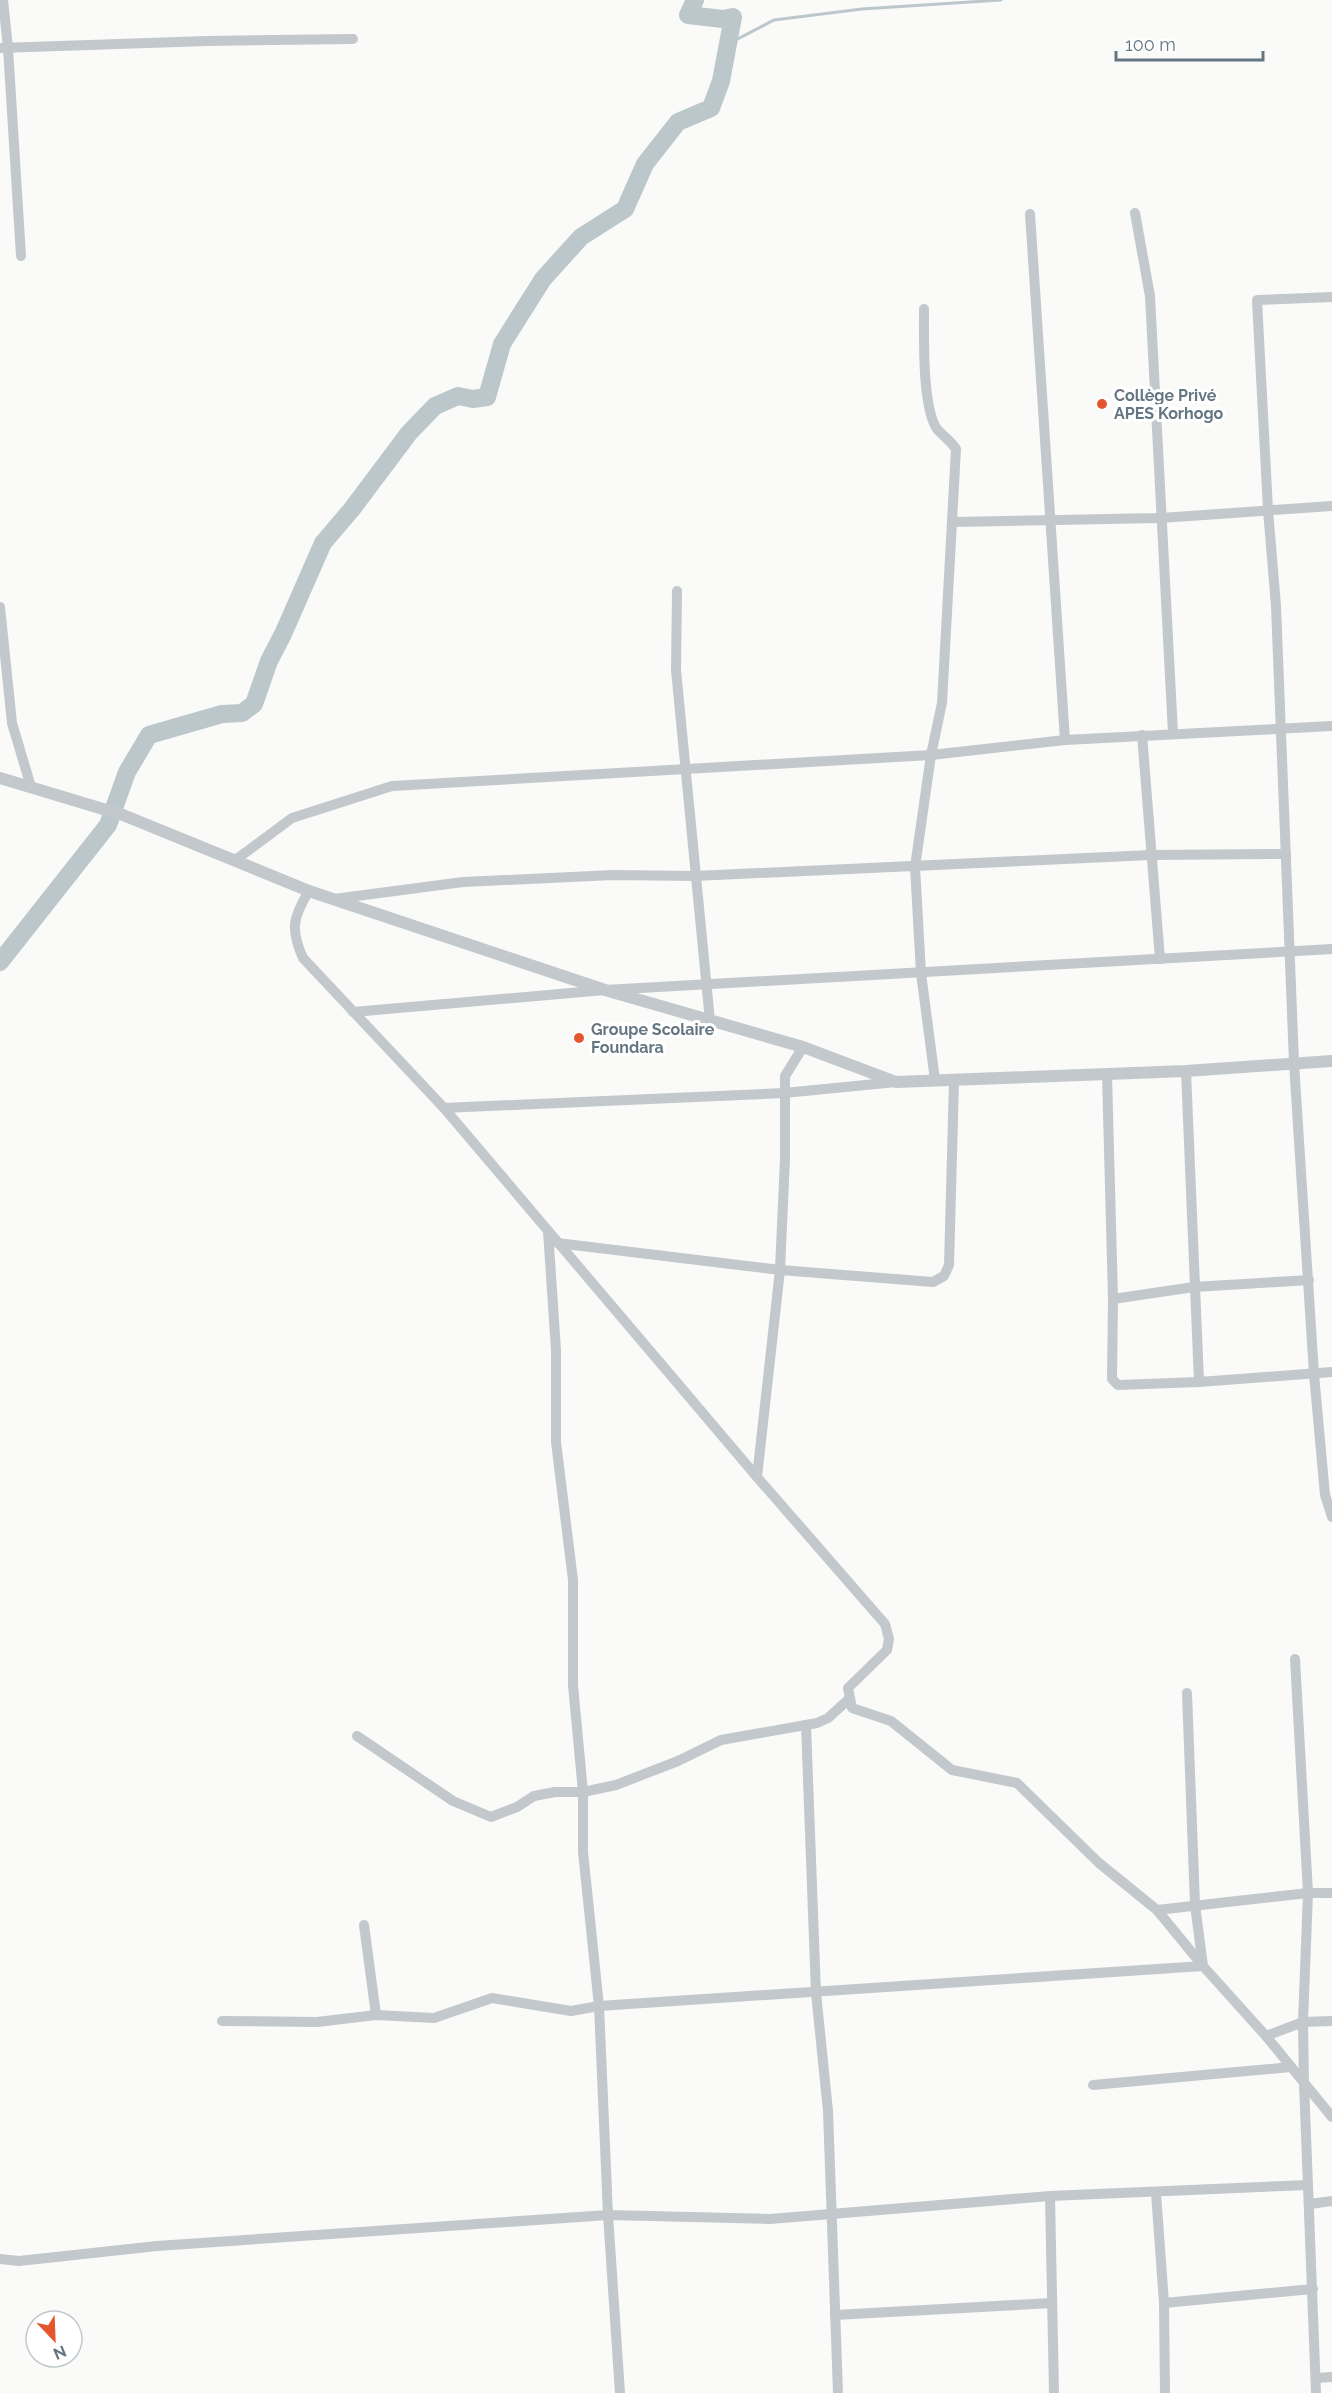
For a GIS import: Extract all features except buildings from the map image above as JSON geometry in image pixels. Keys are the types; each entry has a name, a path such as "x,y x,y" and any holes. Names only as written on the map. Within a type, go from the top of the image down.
{"street":[{"path":"3,0 4,48 21,256"},
{"path":"4,48 353,39"},
{"path":"1135,213 1150,296 1173,733"},
{"path":"1030,214 1065,740"},
{"path":"1332,297 1257,300 1268,510 1276,606 1294,1063 1314,1374 1325,1496 1332,1517"},
{"path":"924,309 925,365 929,402 937,428 956,449 942,703 931,755 915,867 921,972 935,1080"},
{"path":"952,522 1161,518 1332,506"},
{"path":"677,591 676,670 710,1021"},
{"path":"0,607 12,723 31,787"},
{"path":"234,861 292,818 392,786 931,755 1065,740 1332,726"},
{"path":"1142,735 1160,959"},
{"path":"0,778 112,812 309,891 605,990 803,1047 896,1082"},
{"path":"333,899 463,882 613,874 695,876 1151,855 1286,854"},
{"path":"309,891 298,908 293,926 296,942 303,958 444,1108 557,1243 885,1624 889,1639 887,1650 848,1688 852,1708 891,1722 952,1770 1017,1783 1099,1863 1157,1910 1203,1966 1266,2036 1332,2117"},
{"path":"353,1012 605,990 1332,949"},
{"path":"757,1477 780,1270 785,1159 785,1076 803,1047"},
{"path":"444,1108 784,1093 896,1082 1107,1075 1332,1061"},
{"path":"1186,1071 1199,1382"},
{"path":"1107,1075 1113,1299 1112,1379 1118,1385 1199,1382 1332,1372"},
{"path":"557,1243 780,1270 933,1282 944,1276 949,1265 954,1080"},
{"path":"548,1231 556,1350 556,1442 573,1580 573,1685 583,1792 583,1852 599,2006 608,2215 620,2393"},
{"path":"1113,1299 1194,1287 1309,1280"},
{"path":"1294,1659 1308,1893 1303,2022 1316,2393"},
{"path":"1187,1693 1195,1905 1203,1966"},
{"path":"357,1736 453,1801 490,1817 517,1807 534,1796 555,1792 583,1792 616,1785 647,1774 720,1740 806,1725 828,1718 849,1699"},
{"path":"806,1725 816,1993 828,2111 838,2393"},
{"path":"1157,1910 1308,1893 1332,1893"},
{"path":"364,1925 376,2015"},
{"path":"222,2021 317,2022 376,2015 434,2018 492,1998 571,2011 599,2006 1203,1966"},
{"path":"1266,2036 1303,2022 1332,2021"},
{"path":"1093,2085 1291,2067"},
{"path":"0,2259 19,2260 157,2246 608,2215 770,2219 830,2212 1050,2196 1308,2185"},
{"path":"1156,2193 1164,2303 1165,2393"},
{"path":"1050,2196 1054,2393"},
{"path":"1310,2204 1332,2201"},
{"path":"1164,2303 1313,2289"},
{"path":"835,2315 1052,2303"},
{"path":"1316,2378 1332,2377"}],"waterway":[{"path":"0,962 108,825 127,772 149,735 222,714 242,713 254,704 269,661 323,543 352,509 409,433 435,406 458,396 473,399 487,397 502,344 543,279 581,237 625,209 645,164 678,122 711,108 721,81 733,17 723,19 688,15 695,0"},
{"path":"728,44 774,20 862,9 1001,0"}],"place":[{"name":"Collège Privé APES Korhogo","path":"1102,404"},
{"name":"Groupe Scolaire Foundara","path":"579,1038"}]}
